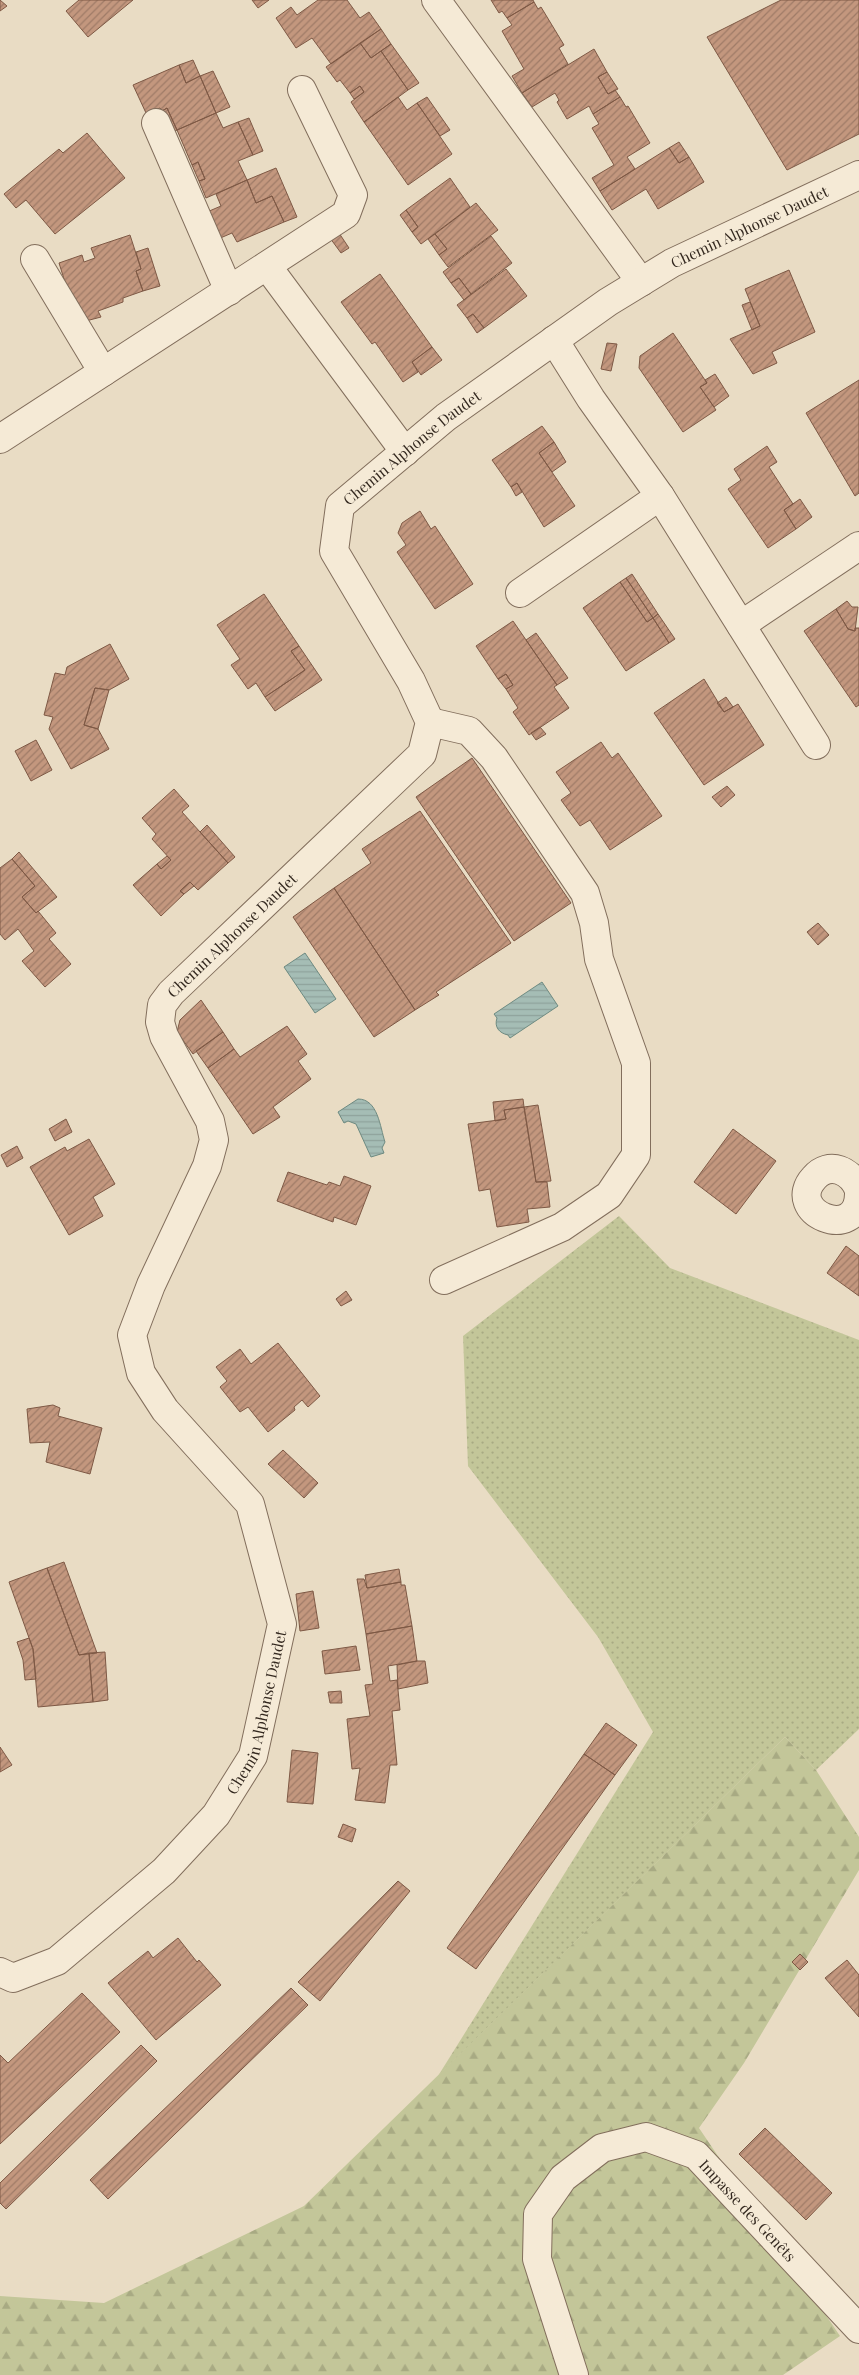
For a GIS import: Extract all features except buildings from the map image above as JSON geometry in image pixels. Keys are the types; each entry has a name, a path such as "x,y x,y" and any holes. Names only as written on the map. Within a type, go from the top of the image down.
{"street":[{"path":"436,0 641,282"},
{"path":"0,439 346,214 353,194 302,90"},
{"path":"156,124 229,291"},
{"name":"Chemin Alphonse Daudet","path":"0,1972 13,1978 57,1961 164,1871 216,1815 253,1756 282,1624 250,1504 165,1410 141,1373 132,1335 151,1285 208,1166 214,1140 210,1121 164,1036 160,1022 162,1005 171,993 228,937 422,754 430,722 411,681 334,551 340,506 446,417 608,302 672,262 859,176"},
{"path":"35,259 103,372"},
{"path":"267,266 405,452"},
{"path":"554,340 591,399 660,496 816,745"},
{"path":"520,593 660,496"},
{"path":"741,625 859,546"},
{"path":"430,722 469,731 494,758 585,893 594,923 599,959 636,1063 636,1155 609,1195 562,1227 444,1280"},
{"path":"859,1190 850,1175 843,1170 826,1170 813,1178 809,1184 808,1200 811,1208 825,1219 842,1219 850,1215 856,1208 859,1194"},
{"name":"Impasse des Genêts","path":"574,2375 537,2259 538,2214 563,2178 602,2148 646,2138 696,2156 859,2329"}],"green space":[{"path":"619,1216 670,1268 859,1340 859,1729 816,1770 785,1737 438,2076 653,1732 598,1637 468,1466 463,1336"},
{"path":"785,1737 816,1770 859,1837 859,1870 744,2063 699,2128 840,2336 783,2375 0,2375 0,2296 104,2303 304,2206"}],"water":[{"path":"305,953 336,999 315,1013 284,967"},
{"path":"542,982 558,1006 510,1038 502,1033 497,1027 497,1018 494,1014"},
{"path":"358,1099 365,1100 370,1104 377,1115 385,1142 382,1148 384,1153 371,1157 356,1124 348,1121 344,1123 338,1112"}]}
